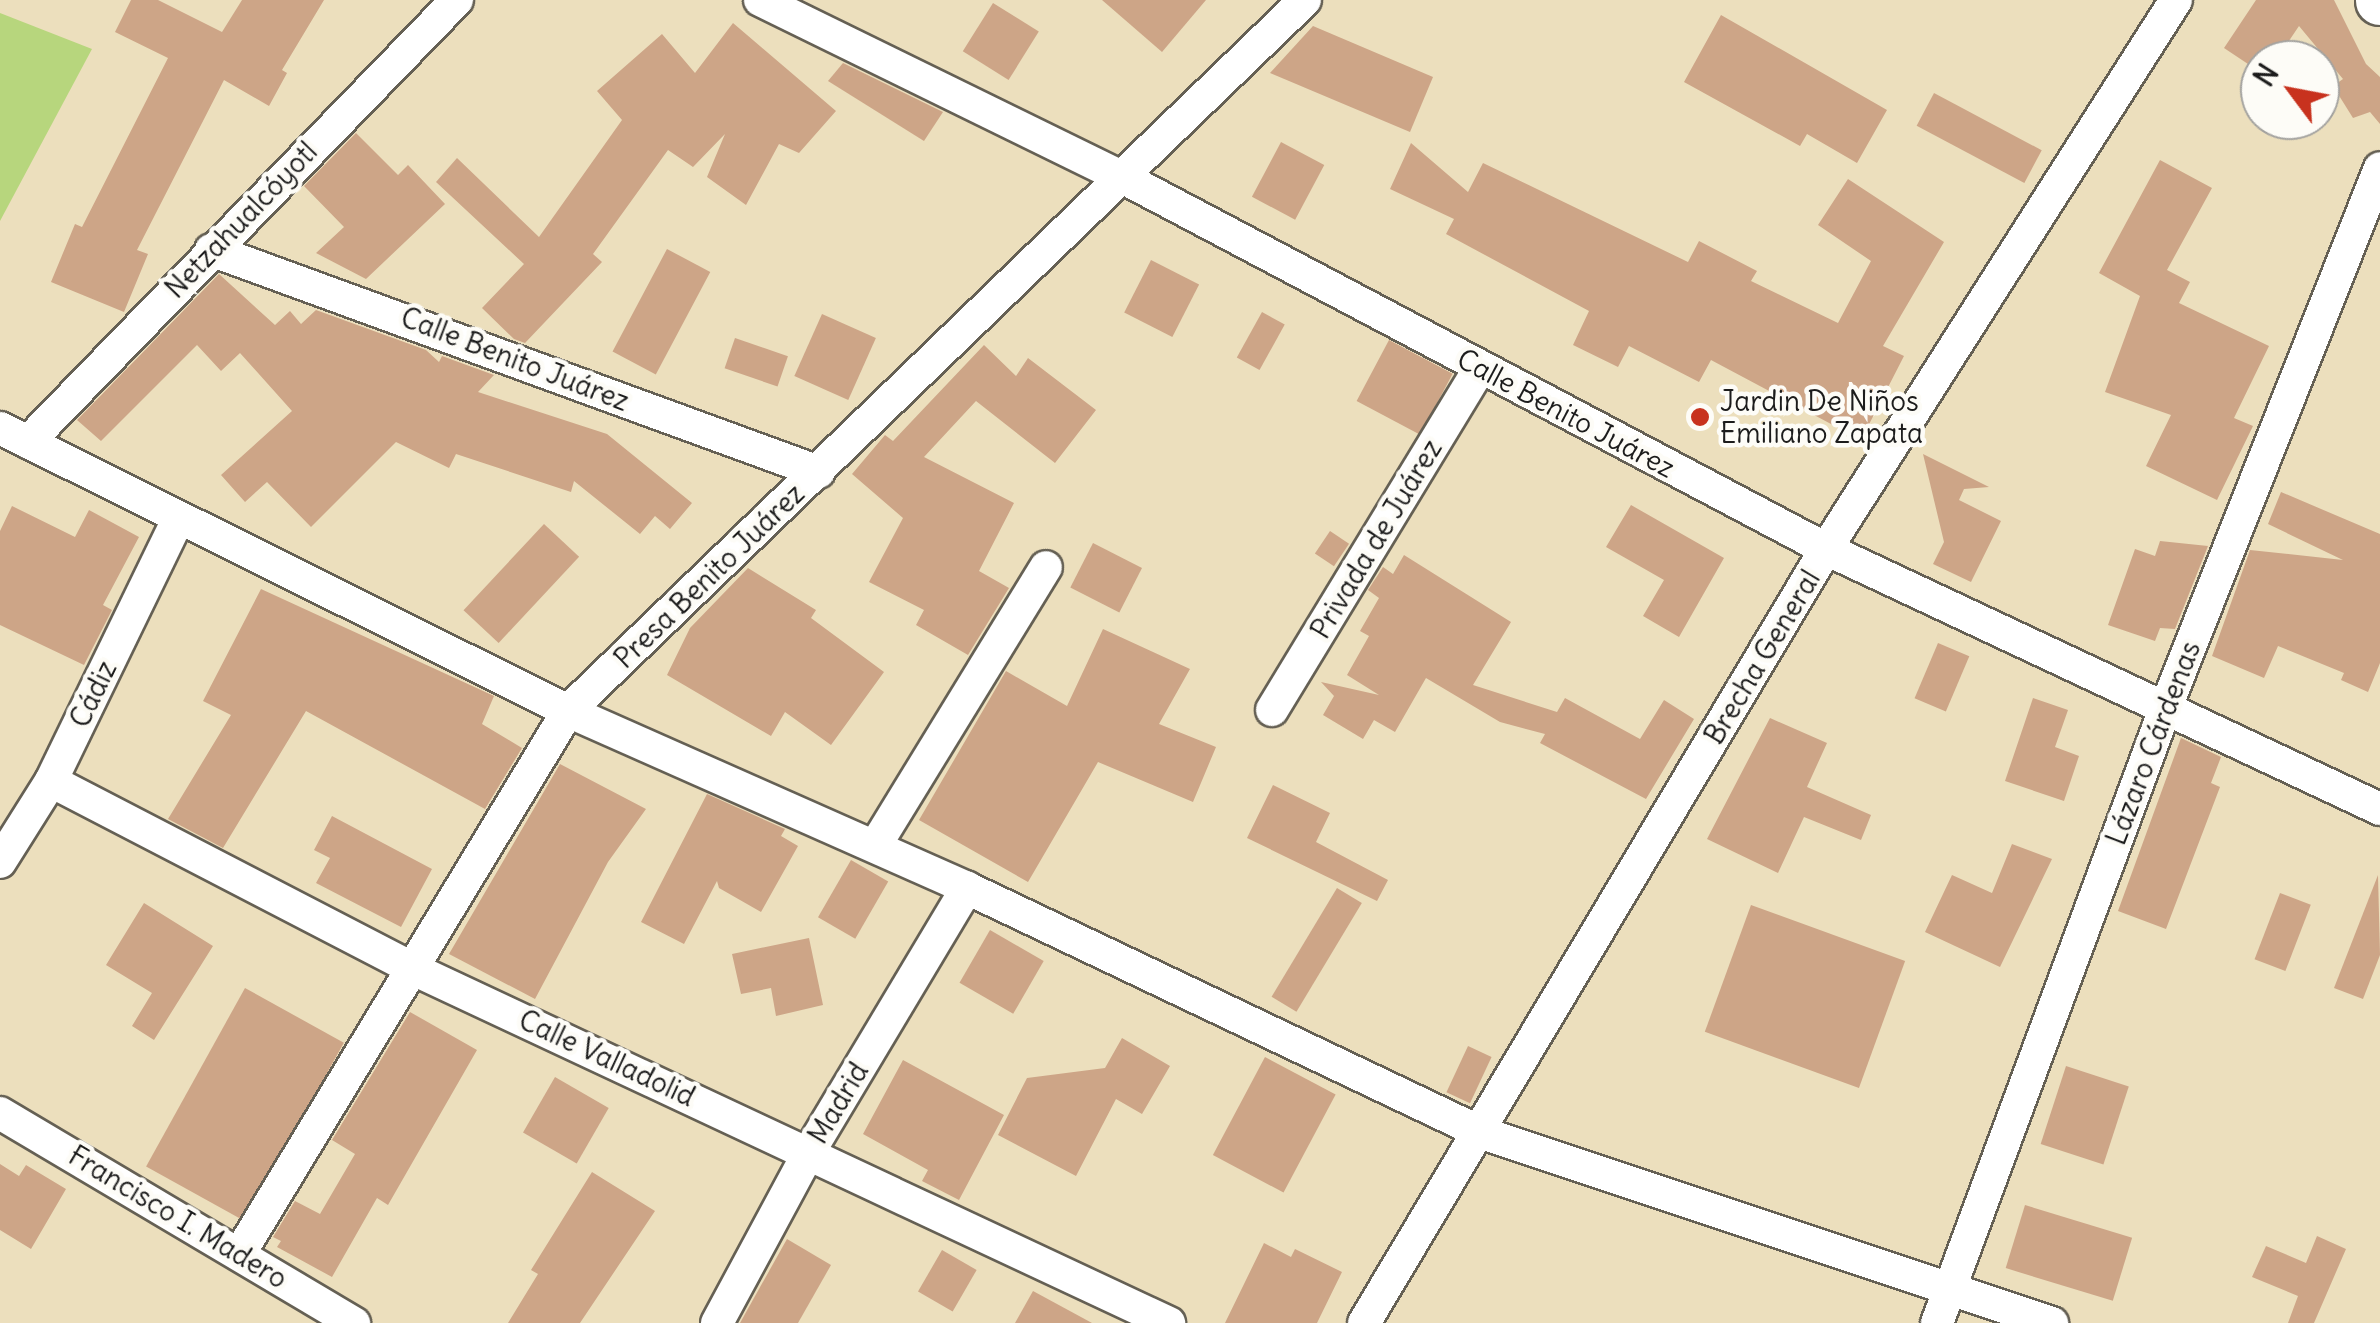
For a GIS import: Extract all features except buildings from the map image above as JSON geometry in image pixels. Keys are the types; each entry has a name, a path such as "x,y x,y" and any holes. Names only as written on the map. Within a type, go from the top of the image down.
{"street":[{"name":"Netzahualcóyotl","path":"14,435 210,250 458,0"},
{"name":"Calle Benito Juárez","path":"760,0 1120,176 1826,549 2164,712 2380,810"},
{"name":"Presa Benito Juárez","path":"240,1253 568,711 1305,0"},
{"name":"Brecha General","path":"1364,1323 1482,1133 1826,549 2176,0"},
{"name":"Lázaro Cárdenas","path":"1937,1323 2164,712 2380,168"},
{"name":"Calle Benito Juárez","path":"210,250 320,284 819,472"},
{"name":"Privada de Juárez","path":"1272,710 1480,368"},
{"path":"14,435 177,521 568,711 967,888 1482,1133 2052,1323"},
{"name":"Cádiz","path":"0,862 51,781 177,521"},
{"path":"875,846 1046,567"},
{"name":"Calle Valladolid","path":"51,781 413,969 1169,1323"},
{"name":"Madrid","path":"716,1323 809,1152 967,888"},
{"name":"Francisco I. Madero","path":"0,1113 354,1323"}],"green space":[{"path":"0,13 92,49 0,221"}],"place":[{"name":"Jardin De Niños Emiliano Zapata","path":"1700,417"}]}
